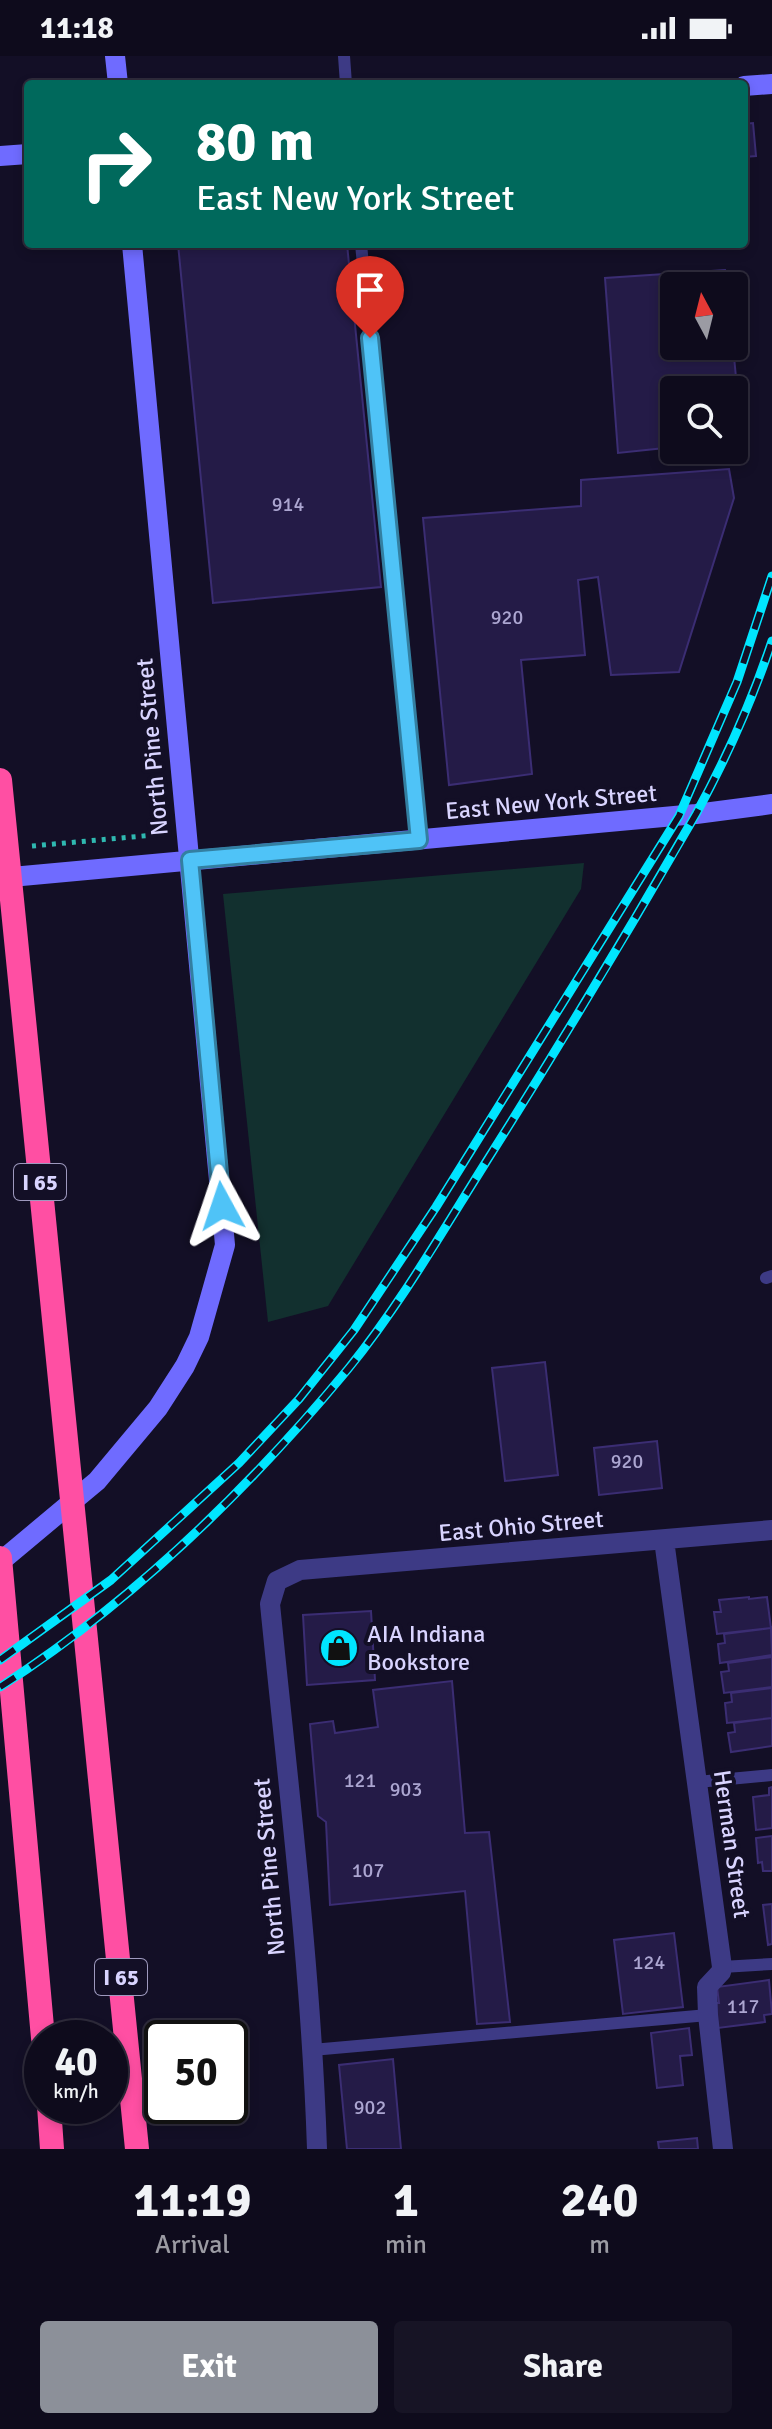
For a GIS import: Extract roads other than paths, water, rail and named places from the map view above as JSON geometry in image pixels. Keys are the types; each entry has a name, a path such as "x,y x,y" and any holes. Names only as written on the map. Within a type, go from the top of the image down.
{"highway":[{"name":"I 65","path":"0,780 137,2149"},
{"path":"0,1560 42,2020"},
{"path":"50,2124 52,2149"}],"main road":[{"path":"115,56 118,80"},
{"path":"748,86 772,84"},
{"path":"0,156 24,154"},
{"name":"North Pine Street","path":"0,1560 97,1481 158,1408 199,1337 225,1245 132,248"},
{"name":"East New York Street","path":"0,878 696,814 772,804"}],"street":[{"name":"East Ohio Street","path":"277,1581 300,1570 772,1530"},
{"name":"Herman Street","path":"664,1540 722,1967"},
{"name":"North Pine Street","path":"277,1581 270,1604 293,1827 317,2149"},
{"path":"722,1967 707,1987 723,2149"}],"lane":[{"path":"344,56 346,80"},
{"path":"361,248 419,840"},
{"path":"697,1782 772,1775"},
{"path":"722,1967 772,1964"},
{"path":"312,2050 708,2015"}],"railway":[{"path":"0,1660 111,1580 239,1463 299,1399 354,1330 436,1207 679,816 737,682 772,576"},
{"path":"0,1687 96,1618 186,1542 270,1458 367,1345 420,1268 540,1076 696,814 738,729 772,641"}],"place":[{"name":"AIA Indiana Bookstore","path":"339,1648"}]}
